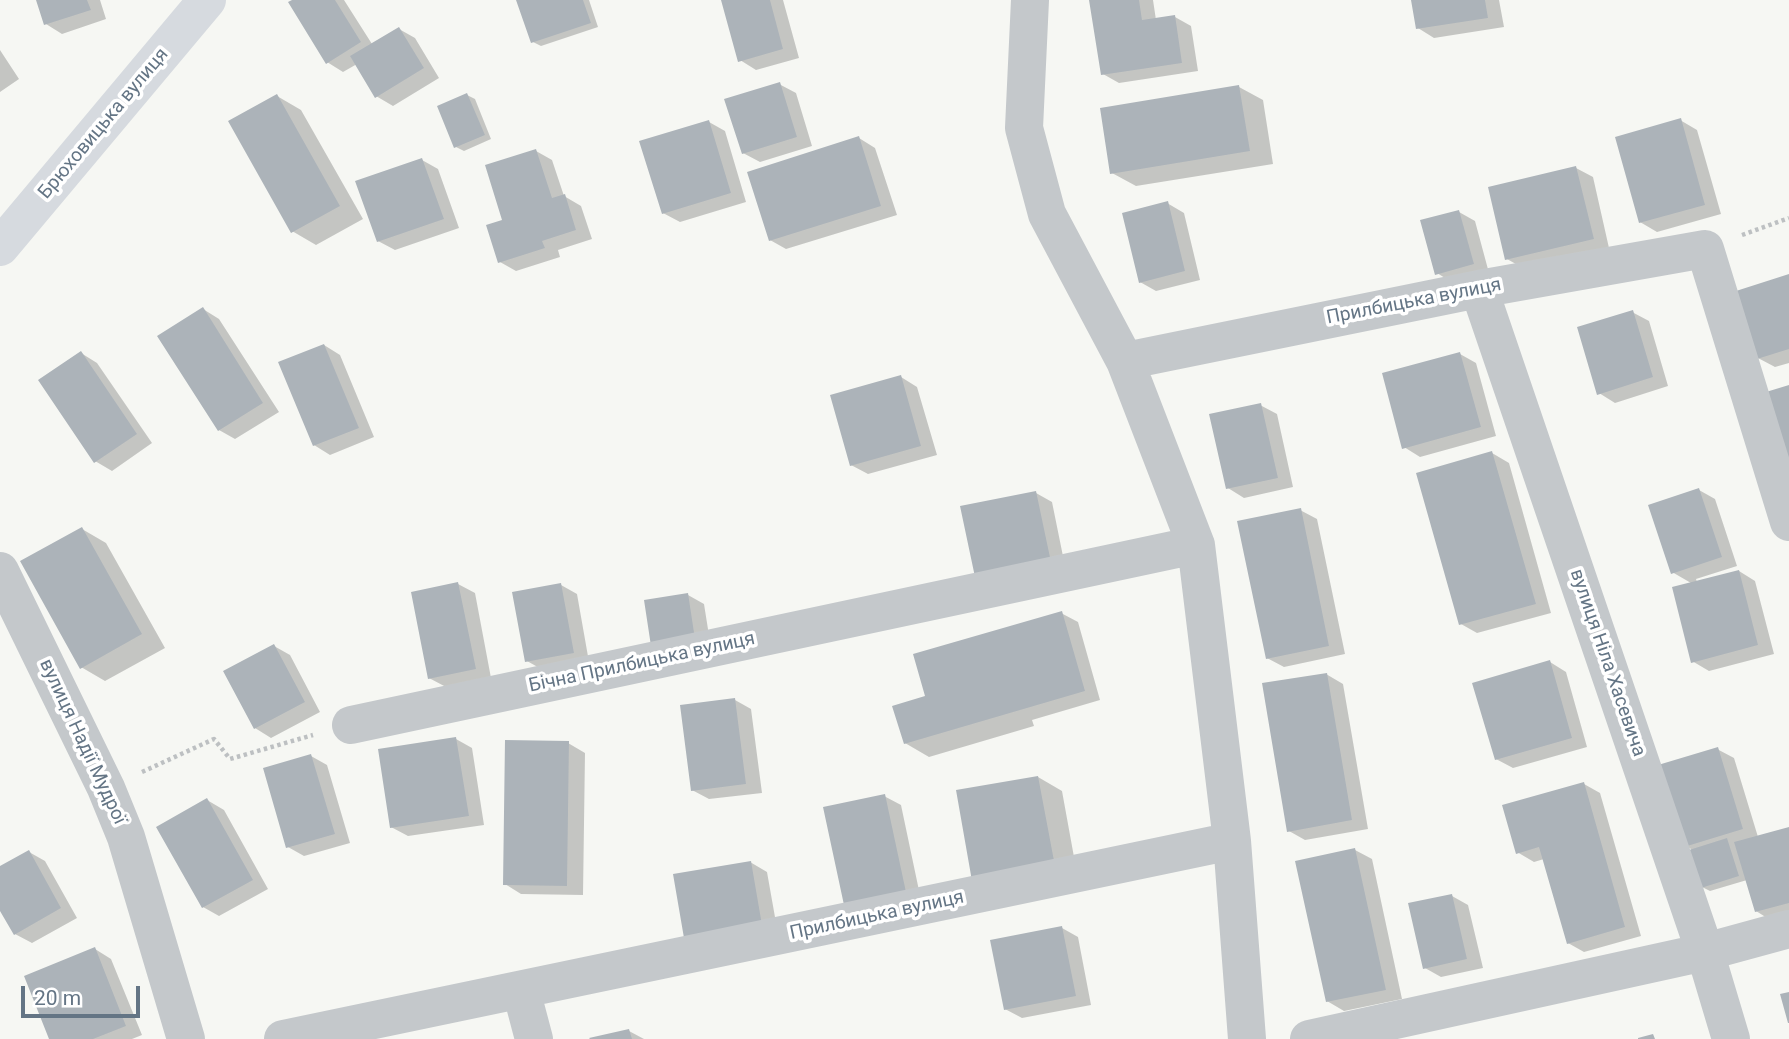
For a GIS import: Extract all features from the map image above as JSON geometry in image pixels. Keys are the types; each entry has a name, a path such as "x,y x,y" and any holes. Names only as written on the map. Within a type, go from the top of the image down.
{"main road":[{"name":"Брюховицька вулиця","path":"0,247 207,0"}],"street":[{"path":"1030,0 1024,128 1047,214 1125,361 1196,545 1232,841 1247,1039"},
{"path":"1705,249 1789,522"},
{"name":"Прилбицька вулиця","path":"1125,361 1479,289 1705,249"},
{"name":"вулиця Ніла Хасевича","path":"1479,289 1705,952 1731,1039"},
{"name":"Бічна Прилбицька вулиця","path":"351,725 1196,545"},
{"name":"вулиця Надії Мудрої","path":"0,571 106,788 126,837 186,1039"},
{"name":"Прилбицька вулиця","path":"282,1039 1232,841"},
{"path":"1309,1039 1705,952 1789,929"},
{"path":"521,990 534,1039"}],"path":[{"path":"1705,249 1789,218"},
{"path":"106,788 214,739 230,759 351,725"}],"building":[{"path":"36,0 87,0 91,10 44,25"},
{"path":"335,0 361,42 326,64 288,2"},
{"path":"516,0 583,0 591,23 531,43"},
{"path":"721,0 770,0 783,49 738,62"},
{"path":"1089,0 1139,0 1142,20 1175,15 1182,63 1101,75"},
{"path":"1411,0 1485,0 1488,18 1416,29"},
{"path":"399,27 424,68 375,98 350,56"},
{"path":"780,82 797,137 742,154 724,99"},
{"path":"1239,85 1250,151 1110,174 1100,108"},
{"path":"467,93 485,135 454,148 437,106"},
{"path":"277,94 340,206 291,233 228,121"},
{"path":"1681,118 1705,205 1639,223 1615,137"},
{"path":"709,120 731,193 662,214 639,141"},
{"path":"859,136 881,206 769,241 747,172"},
{"path":"536,149 552,198 565,194 576,230 542,241 545,248 498,263 486,225 502,220 485,165"},
{"path":"422,158 444,219 377,242 355,181"},
{"path":"1576,166 1594,239 1505,260 1488,187"},
{"path":"1168,201 1185,271 1139,283 1122,213"},
{"path":"1459,210 1474,264 1435,275 1420,220"},
{"path":"1789,274 1789,349 1757,359 1736,291"},
{"path":"203,307 263,403 218,431 157,336"},
{"path":"1633,310 1653,377 1597,395 1577,327"},
{"path":"324,344 359,428 313,446 278,362"},
{"path":"81,351 137,434 94,463 38,380"},
{"path":"1460,352 1481,427 1402,449 1382,373"},
{"path":"901,375 921,446 850,466 830,395"},
{"path":"1789,385 1789,464 1766,392"},
{"path":"1261,403 1278,478 1226,489 1209,414"},
{"path":"1492,451 1536,604 1459,625 1416,473"},
{"path":"1699,488 1722,557 1671,574 1648,505"},
{"path":"1036,491 1051,562 975,577 960,506"},
{"path":"1301,508 1329,646 1266,659 1237,521"},
{"path":"82,527 142,634 80,669 20,561"},
{"path":"1739,570 1758,645 1691,663 1672,587"},
{"path":"458,582 476,669 428,679 411,592"},
{"path":"561,583 574,653 525,662 512,592"},
{"path":"688,593 695,639 651,646 644,600"},
{"path":"1062,611 1085,691 904,744 892,706 925,696 913,654"},
{"path":"274,644 305,702 254,729 223,671"},
{"path":"1550,660 1572,738 1495,760 1472,683"},
{"path":"1327,673 1352,820 1287,832 1262,683"},
{"path":"735,698 746,784 691,791 680,705"},
{"path":"456,737 469,816 390,828 378,749"},
{"path":"505,740 569,741 567,886 503,885"},
{"path":"1718,747 1743,829 1684,847 1658,765"},
{"path":"311,754 335,834 286,848 263,768"},
{"path":"1038,776 1055,866 972,881 956,790"},
{"path":"1584,782 1625,927 1567,944 1539,847 1516,854 1502,805"},
{"path":"885,794 906,892 844,905 823,807"},
{"path":"207,798 253,880 202,908 156,827"},
{"path":"1789,827 1789,903 1755,912 1734,842"},
{"path":"1727,838 1739,876 1701,888 1689,850"},
{"path":"1355,848 1386,990 1326,1002 1295,861"},
{"path":"29,850 61,908 14,935 0,911 0,866"},
{"path":"751,861 762,925 684,938 673,874"},
{"path":"1452,894 1467,959 1423,969 1408,903"},
{"path":"1062,926 1076,996 1004,1010 990,940"},
{"path":"95,947 126,1026 93,1039 49,1039 24,976"},
{"path":"1789,992 1789,1023 1788,1023 1780,994"},
{"path":"629,1029 632,1039 589,1038"},
{"path":"1653,1034 1655,1039 1638,1039 1638,1038"}]}
